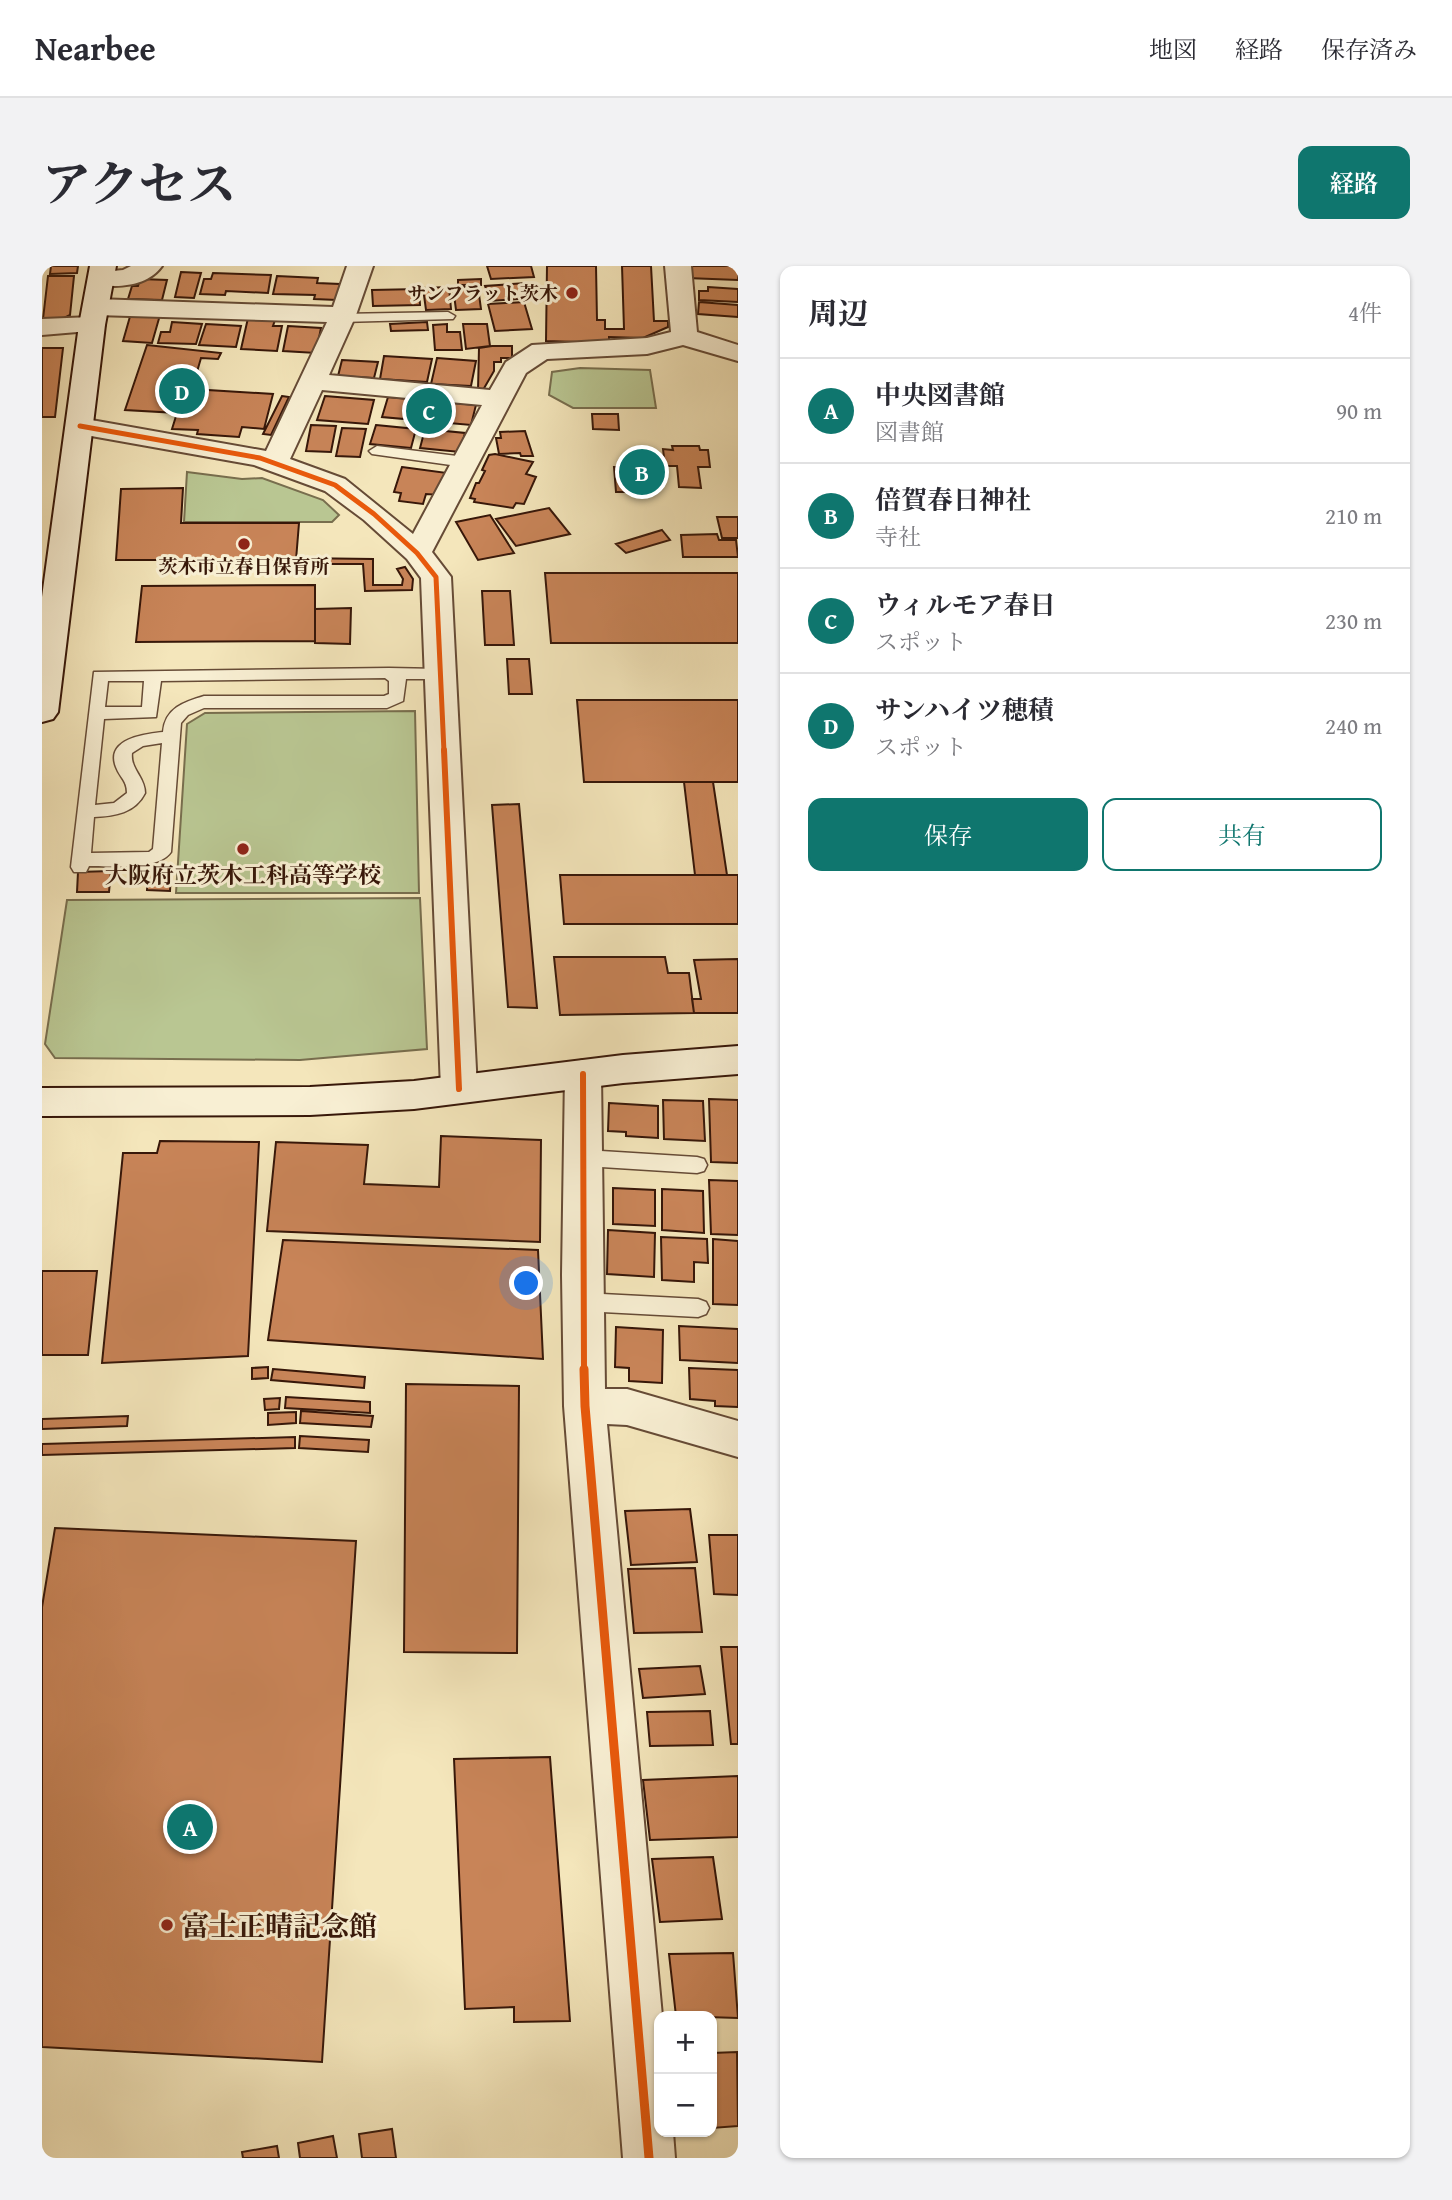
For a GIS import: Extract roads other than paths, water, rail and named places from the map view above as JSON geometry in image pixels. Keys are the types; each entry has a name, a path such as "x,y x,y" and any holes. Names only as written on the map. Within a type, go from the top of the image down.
{"street":[{"path":"42,712 47,635 102,272 128,278 149,266"},
{"path":"275,461 342,317 360,266"},
{"path":"678,266 684,337"},
{"path":"42,327 94,316 342,317"},
{"path":"417,553 515,369 541,351 647,346 684,337 738,353"},
{"path":"312,381 498,399"},
{"path":"80,426 275,461 335,485 374,514 417,553 436,577 458,1089"},
{"path":"42,1102 310,1101 414,1095 583,1074 738,1060"},
{"path":"583,1074 585,1406 649,2158"},
{"path":"585,1406 627,1407 738,1439"}],"lane":[{"path":"342,317 448,316"},
{"path":"377,451 465,462"},
{"path":"389,673 398,679 397,697 387,702 204,702 187,706 176,715 170,737 162,852 153,858 80,863 100,676 389,673 439,674"},
{"path":"204,675 204,702"},
{"path":"97,713 150,713 153,676"},
{"path":"86,811 115,810 127,805 137,786 133,777 125,770 122,761 125,751 131,744 145,738 170,737"},
{"path":"585,1158 697,1165"},
{"path":"583,1302 698,1308"}],"place":[{"name":"サンフラット茨木","path":"572,293"},
{"name":"サンハイツ穂積","path":"182,391"},
{"name":"ウィルモア春日","path":"429,411"},
{"name":"倍賀春日神社","path":"642,472"},
{"name":"茨木市立春日保育所","path":"244,544"},
{"name":"大阪府立茨木工科高等学校","path":"243,849"},
{"name":"中央図書館","path":"190,1827"},
{"name":"富士正晴記念館","path":"167,1925"}]}
